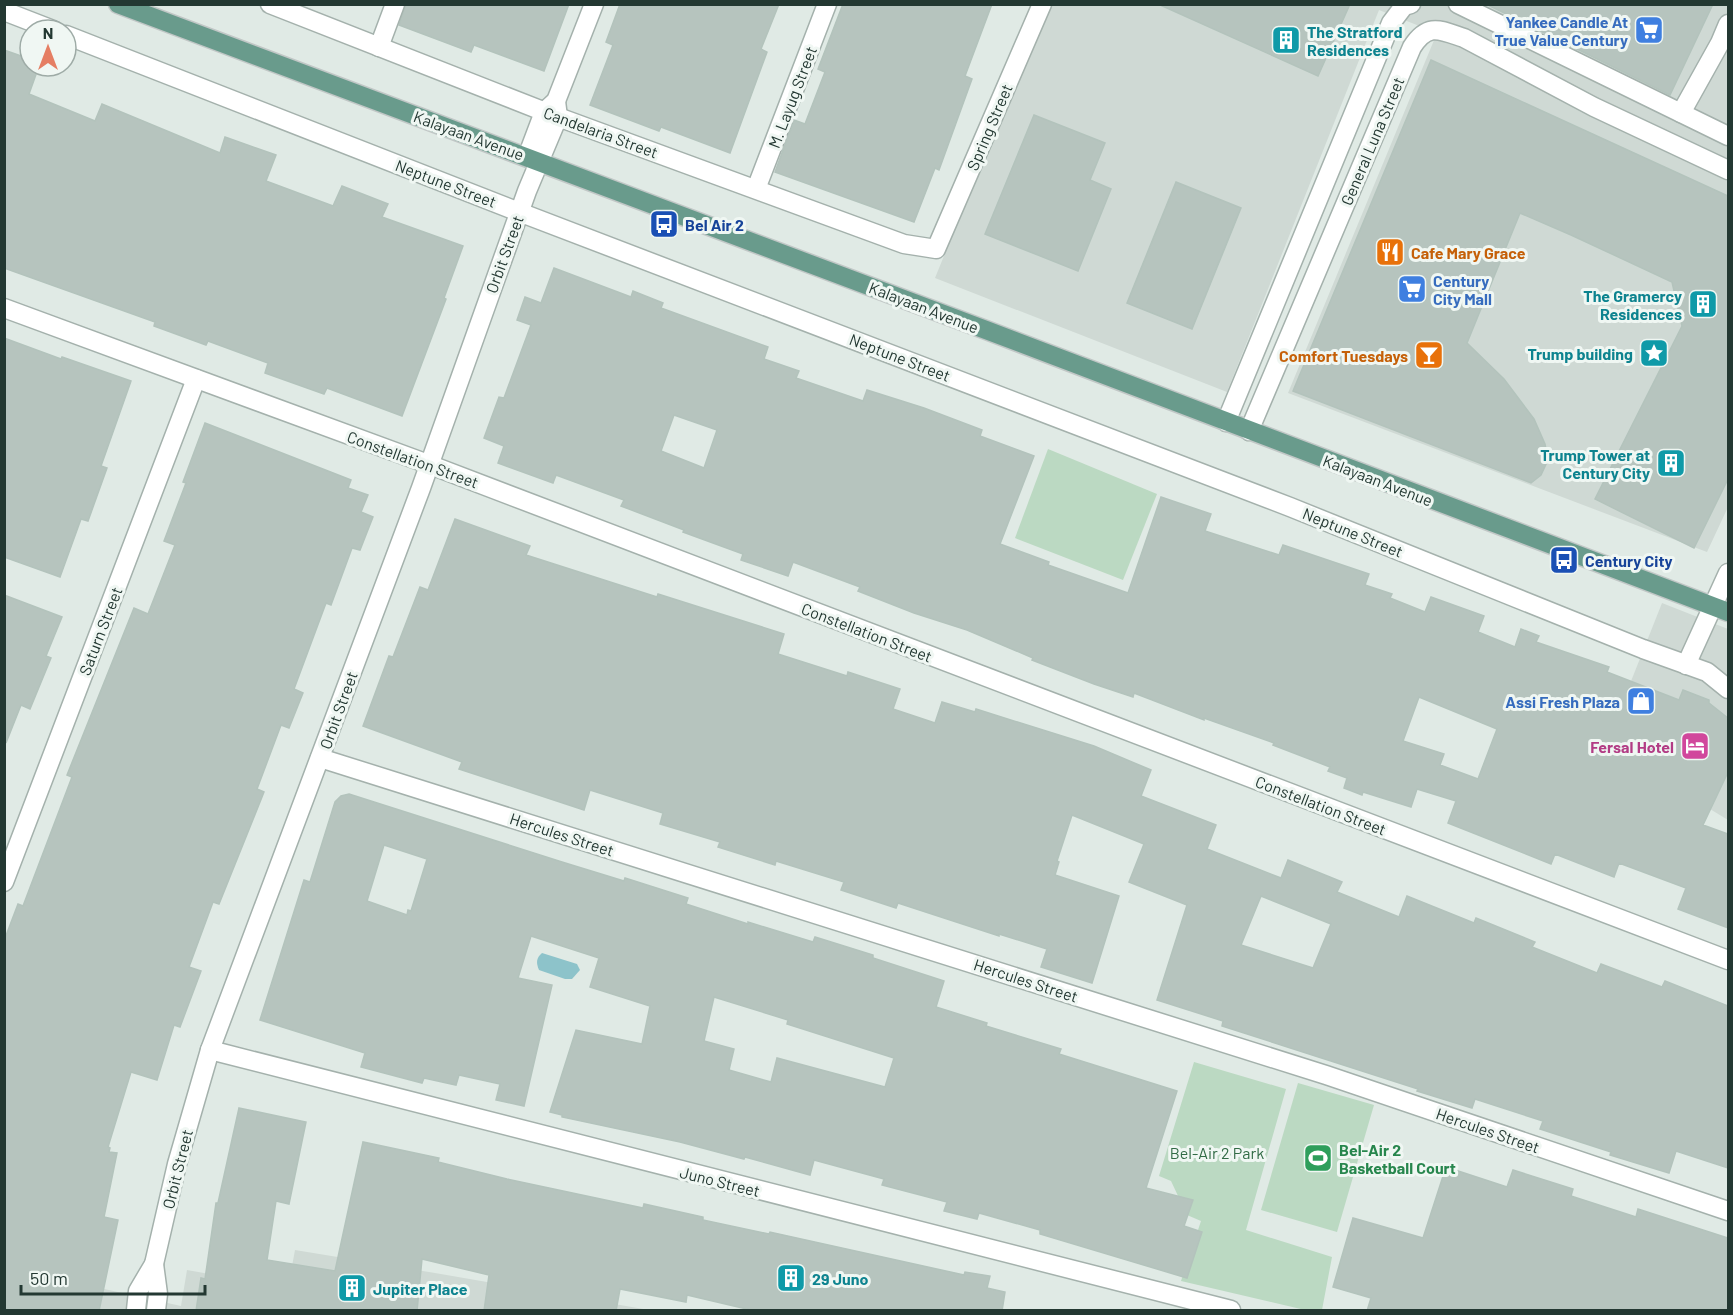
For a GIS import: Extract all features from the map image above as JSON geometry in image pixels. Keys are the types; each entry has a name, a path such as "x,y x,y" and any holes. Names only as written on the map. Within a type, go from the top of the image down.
{"main road":[{"name":"Kalayaan Avenue","path":"118,4 1721,609"}],"street":[{"name":"Candelaria Street","path":"270,4 904,244 936,249"},
{"path":"379,47 395,4"},
{"name":"Orbit Street","path":"136,1311 138,1291 154,1264 177,1164 210,1050 428,464 519,212 534,160 594,4"},
{"name":"M. Layug Street","path":"756,189 827,4"},
{"name":"Spring Street","path":"936,249 1042,4"},
{"path":"1458,4 1728,138 1723,167"},
{"name":"General Luna Street","path":"1226,422 1391,23 1406,5"},
{"path":"4,11 22,18"},
{"path":"1681,113 1728,24"},
{"name":"General Luna Street","path":"1249,431 1412,47 1420,35 1433,29 1464,38 1594,107 1723,167"},
{"name":"Neptune Street","path":"78,40 519,212 1290,507 1707,672 1728,689"},
{"path":"1313,212 1338,222"},
{"name":"Constellation Street","path":"4,308 428,464 1728,960"},
{"name":"Saturn Street","path":"4,882 196,379"},
{"path":"1686,665 1721,609 1728,577"},
{"name":"Hercules Street","path":"320,758 1326,1075 1728,1211"},
{"name":"Juno Street","path":"210,1050 1231,1311"},
{"name":"Orbit Street","path":"154,1264 158,1294 156,1311"}],"shaded area":[{"path":"1046,5 1728,5 1728,507 1707,552 1288,393 1437,33 1379,10 1227,392 935,278"},
{"path":"1662,603 1728,629 1728,820 1710,809 1599,762"},
{"path":"295,1250 649,1310 5,1310 5,1267 181,1306 187,1270 288,1288"}],"green space":[{"path":"1048,449 1157,494 1123,580 1015,538"},
{"name":"Bel-Air 2 Park","path":"1194,1062 1286,1089 1246,1230 1332,1257 1322,1310 1305,1310 1181,1281 1201,1221 1187,1215 1171,1181 1159,1176"},
{"name":"Bel-Air 2 Basketball Court","path":"1298,1083 1374,1105 1337,1232 1261,1210"}],"water":[{"path":"542,953 577,964 580,970 572,979 565,979 539,970 537,961"}],"building":[{"path":"406,4 569,4 544,71 474,45 471,52 399,25"},
{"path":"620,4 779,4 761,49 767,52 730,153 661,127 659,131 590,105 613,45 606,42"},
{"path":"843,4 992,4 965,76 972,79 939,170 935,168 914,222 775,172 794,120 805,124 825,72 818,69"},
{"name":"The Stratford Residences","path":"1158,4 1350,4 1318,76"},
{"path":"1486,4 1713,4 1670,95"},
{"path":"4,50 18,55 18,78 35,78 29,94 95,121 102,104 220,153 225,137 276,155 266,181 333,206 342,186 388,204 382,217 463,246 444,298 446,299 402,416 327,388 324,394 265,373 268,363 208,341 206,345 154,326 155,322 4,268"},
{"name":"Century City Mall","path":"1431,60 1728,196 1728,479 1694,548 1595,499 1682,326 1672,282 1520,213 1467,343 1504,379 1534,419 1545,444 1548,460 1541,475 1531,483 1293,391"},
{"path":"1034,115 1105,143 1090,180 1111,189 1078,271 985,234"},
{"path":"1176,182 1241,208 1192,329 1127,303"},
{"path":"554,268 631,297 633,291 663,303 661,308 768,347 764,359 799,371 796,378 863,401 867,390 982,430 980,436 1034,456 1000,544 1049,562 1048,565 1128,593 1161,497 1211,514 1205,531 1279,555 1283,545 1369,574 1365,585 1392,594 1390,598 1425,612 1431,597 1484,616 1478,632 1515,647 1521,629 1539,636 1536,642 1609,667 1607,672 1679,700 1683,690 1709,700 1709,703 1728,718 1728,772 1703,825 1728,834 1728,928 1678,909 1686,888 1619,863 1614,877 1555,854 1551,864 1448,823 1456,801 1417,789 1411,807 1363,792 1362,795 1344,788 1347,778 1328,771 1330,767 1273,745 1274,743 1204,718 1204,720 1134,693 1133,697 1094,684 1032,660 1033,658 967,630 914,613 858,591 860,587 793,562 788,576 741,560 743,554 621,506 624,500 556,475 553,483 498,463 504,446 484,438 499,397 504,398 531,325 517,320 525,297 541,303","holes":["674,415 717,430 704,468 661,451","1419,697 1497,729 1478,779 1440,765 1444,754 1403,741"]},
{"path":"4,338 131,381 101,466 107,468 88,521 81,519 60,577 4,557"},
{"path":"205,423 351,480 348,488 368,495 361,512 373,517 360,550 352,548 331,605 326,603 294,689 303,693 289,728 281,725 257,789 264,792 219,904 213,902 189,967 201,971 180,1027 174,1025 157,1080 131,1072 108,1147 109,1152 117,1153 104,1217 118,1220 99,1311 4,1311 4,941 18,904 23,906 72,777 67,775 134,608 148,614 175,545 164,541"},
{"path":"455,519 530,546 526,555 657,597 658,594 784,634 778,654 847,676 848,672 900,689 893,709 935,723 942,702 975,712 976,709 1094,746 1151,770 1141,796 1216,825 1207,849 1281,878 1288,860 1342,882 1337,892 1399,917 1407,896 1474,923 1476,918 1535,942 1532,947 1597,973 1601,964 1662,987 1665,981 1728,1006 1728,1168 1676,1151 1669,1173 1610,1155 1611,1152 1540,1129 1543,1121 1475,1099 1472,1108 1417,1091 1418,1089 1222,1026 1223,1021 1157,1000 1187,905 1129,882 1144,844 1072,815 1057,861 1059,862 1055,875 1119,896 1092,983 1041,967 1047,949 898,903 896,908 841,890 844,882 776,861 775,865 718,847 720,842 660,824 663,813 590,790 584,810 459,769 462,762 363,726 389,656 393,657 420,587 428,590","holes":["1261,896 1331,924 1313,968 1241,945"]},
{"path":"4,595 62,617 46,656 51,658 30,709 21,705 6,743"},
{"path":"349,794 624,881 625,878 688,898 686,904 748,924 748,922 813,942 815,937 873,955 873,958 944,981 936,1007 987,1023 986,1026 1061,1049 1059,1054 1177,1091 1146,1188 1193,1200 1184,1226 1202,1232 1187,1278 1040,1234 1040,1230 979,1213 977,1219 944,1211 947,1202 882,1185 884,1179 814,1160 810,1175 745,1157 744,1159 680,1142 562,1117 562,1115 550,1112 576,1030 642,1044 650,1006 590,987 599,958 531,936 518,978 552,985 524,1106 496,1100 500,1084 459,1075 456,1085 424,1078 422,1083 361,1067 365,1053 260,1020 304,880 310,882 335,802 341,796","holes":["384,845 427,859 411,911 408,910 407,915 367,901","714,997 788,1020 787,1024 894,1058 885,1087 777,1058 771,1082 729,1070 734,1049 704,1041"]},
{"path":"239,1108 306,1122 289,1204 276,1201 267,1260 335,1271 363,1142 439,1158 438,1162 507,1179 643,1208 644,1204 703,1217 703,1220 769,1234 770,1232 964,1275 965,1272 990,1276 987,1288 1005,1292 1002,1311 755,1311 687,1295 686,1302 620,1289 616,1311 484,1311 489,1275 422,1259 417,1311 196,1311 201,1278 205,1279 216,1203 218,1203"},
{"path":"1446,1167 1507,1187 1513,1170 1573,1189 1571,1196 1636,1217 1638,1209 1728,1238 1728,1311 1367,1311 1371,1298 1333,1287 1353,1218 1423,1238"}],"place":[{"name":"Yankee Candle At True Value Century","path":"1649,30"},
{"name":"The Stratford Residences","path":"1286,40"},
{"name":"Bel Air 2","path":"664,224"},
{"name":"Cafe Mary Grace","path":"1390,252"},
{"name":"Century City Mall","path":"1412,289"},
{"name":"The Gramercy Residences","path":"1703,304"},
{"name":"Trump building","path":"1654,353"},
{"name":"Comfort Tuesdays","path":"1429,355"},
{"name":"Trump Tower at Century City","path":"1671,463"},
{"name":"Century City","path":"1564,560"},
{"name":"Assi Fresh Plaza","path":"1641,701"},
{"name":"Fersal Hotel","path":"1695,746"},
{"name":"Bel-Air 2 Basketball Court","path":"1318,1158"},
{"name":"29 Juno","path":"791,1278"},
{"name":"Jupiter Place","path":"352,1288"}]}
